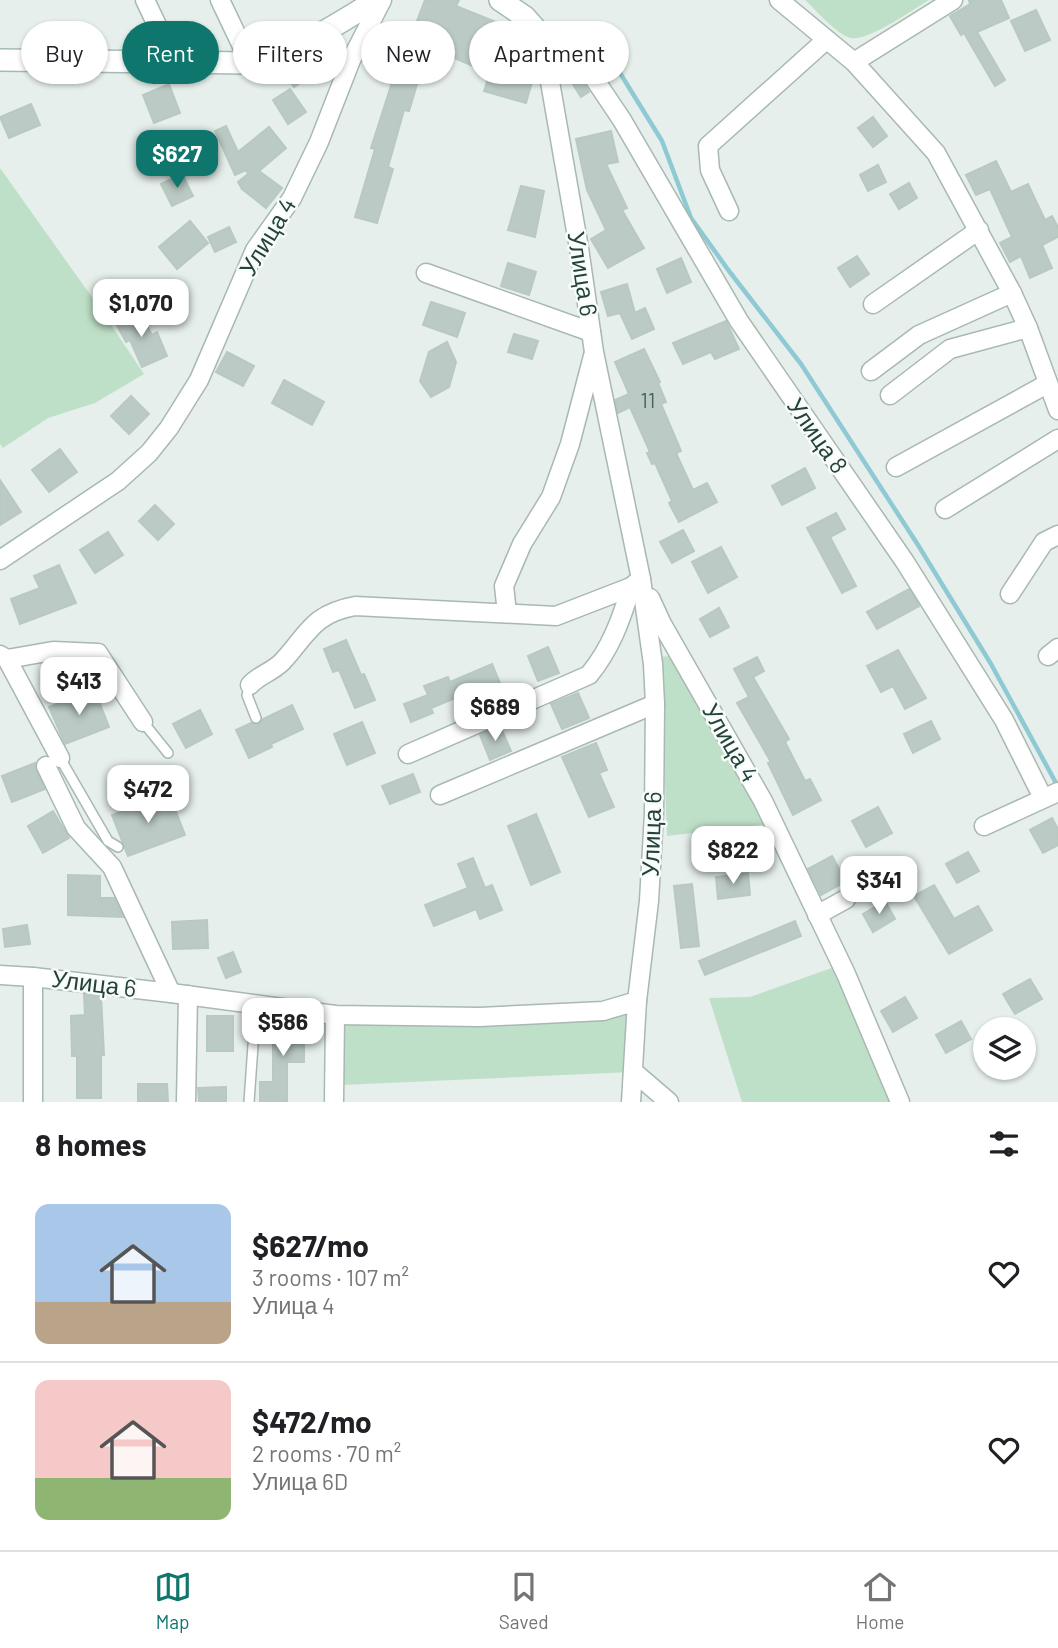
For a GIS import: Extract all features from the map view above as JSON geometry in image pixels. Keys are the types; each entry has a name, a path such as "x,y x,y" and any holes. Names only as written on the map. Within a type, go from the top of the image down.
{"street":[{"path":"145,0 155,21"},
{"path":"220,0 233,27"},
{"path":"343,21 379,0"},
{"name":"Улица 4","path":"0,560 118,481 149,453 169,428 199,380 255,250 292,198 319,142 351,60 379,0"},
{"path":"500,0 529,21"},
{"path":"779,0 854,62 936,153 1013,293 1058,410"},
{"path":"854,62 953,0"},
{"path":"729,211 710,170 708,146 826,40"},
{"path":"0,60 122,62"},
{"name":"Улица 6","path":"0,975 179,994 335,1015 480,1017 603,1011 637,1001 649,901 655,705 652,653 636,583 594,352 550,84"},
{"name":"Улица 8","path":"598,84 622,120 739,321 905,562 1051,795 984,826"},
{"path":"873,304 979,230"},
{"path":"426,273 591,332"},
{"path":"871,371 919,335 1013,293"},
{"path":"890,395 950,349 1028,328"},
{"path":"507,613 504,586 522,544 551,497 570,444 594,352"},
{"path":"896,467 1047,384"},
{"path":"945,509 1058,439"},
{"path":"1010,594 1044,542 1058,535"},
{"path":"250,685 281,662 312,624 341,609 355,606 556,616 636,583"},
{"path":"408,754 589,675 604,657 636,583"},
{"name":"Улица 4","path":"636,583 763,802 846,974 900,1102"},
{"path":"143,722 98,653 53,651 3,657 53,762 76,828 113,867 179,994 186,1102"},
{"path":"440,795 655,705"},
{"path":"817,915 846,899"},
{"path":"33,977 33,1102"},
{"path":"631,1102 637,1001"},
{"path":"334,1102 335,1015"},
{"path":"634,1072 669,1102"}],"lane":[{"path":"250,685 247,695 256,718"},
{"path":"143,722 168,753"},
{"path":"53,762 108,841 118,847"},
{"path":"249,1102 256,1017"}],"green space":[{"path":"805,0 929,0 879,30 859,38 851,38 833,27"},
{"path":"0,168 144,374 95,403 48,418 3,448 0,444"},
{"path":"677,655 769,824 667,836 660,657"},
{"path":"840,965 897,1102 742,1102 709,998 750,997"},
{"path":"631,1014 631,1072 341,1085 343,1028 348,1024 601,1019"}],"building":[{"path":"425,0 459,0 456,6 494,21 469,21 469,64 455,58 455,21 417,21"},
{"path":"969,0 1001,0 1009,18 977,32 1005,80 995,86 964,33 961,35 950,16 970,4"},
{"path":"1036,10 1050,40 1025,51 1011,21"},
{"path":"169,84 180,113 154,123 143,95"},
{"path":"392,84 417,84 409,111 404,110 388,167 393,169 377,223 355,217 375,149 371,148"},
{"path":"486,84 531,84 526,103 484,91"},
{"path":"573,84 584,84 589,92 581,97"},
{"path":"290,89 306,112 288,124 273,100"},
{"path":"31,104 40,125 9,138 0,117"},
{"path":"873,117 887,136 873,147 858,128"},
{"path":"226,126 238,152 269,127 286,148 259,171 282,188 266,208 242,189 238,182 248,174 246,170 235,175 215,131"},
{"path":"611,131 618,162 606,164 627,208 622,210 644,248 608,268 591,239 606,230 587,190 576,139"},
{"path":"996,161 1011,192 1028,184 1045,220 1052,216 1058,227 1058,237 1042,245 1052,268 1030,278 1021,256 1010,262 1000,243 1012,237 990,189 976,195 966,175"},
{"path":"878,165 886,182 868,191 860,175"},
{"path":"182,174 193,196 172,206 161,184"},
{"path":"909,183 917,198 899,209 890,194"},
{"path":"521,186 544,191 535,237 508,230"},
{"path":"190,221 208,243 177,269 159,247"},
{"path":"229,227 236,242 215,252 208,237"},
{"path":"857,256 869,274 850,287 838,268"},
{"path":"681,258 691,282 667,293 657,269"},
{"path":"508,263 536,272 529,295 501,286"},
{"path":"627,284 635,313 645,308 654,329 632,339 620,313 608,316 601,292"},
{"path":"431,302 465,313 457,337 423,325"},
{"path":"138,310 152,335 157,332 167,356 142,367 130,340 126,342 115,322"},
{"path":"726,321 739,349 715,359 711,352 683,364 673,343"},
{"path":"514,334 538,341 532,359 508,352"},
{"path":"447,342 456,362 449,387 431,397 420,381 429,352"},
{"path":"644,349 660,382 658,383 666,402 661,404 681,451 676,453 693,490 707,483 717,502 679,522 669,503 672,501 655,463 652,464 647,453 650,452 630,407 618,413 615,400 629,394 615,362"},
{"path":"227,352 254,366 243,386 216,372"},
{"path":"284,380 324,402 312,425 272,403"},
{"path":"131,396 149,414 129,434 111,416"},
{"path":"60,449 77,472 49,492 32,470"},
{"path":"805,468 815,488 782,505 772,486"},
{"path":"0,480 21,512 0,525"},
{"path":"155,505 174,524 158,540 139,521"},
{"path":"836,513 845,529 830,537 856,586 842,593 807,528"},
{"path":"683,530 694,551 672,563 660,542"},
{"path":"108,532 123,555 95,573 80,550"},
{"path":"721,547 737,577 708,593 692,562"},
{"path":"59,565 76,603 20,624 11,599 40,588 34,576"},
{"path":"909,589 919,606 877,629 867,612"},
{"path":"719,608 729,627 710,637 700,619"},
{"path":"346,640 375,700 355,708 339,670 333,672 324,649"},
{"path":"548,647 559,673 538,681 528,656"},
{"path":"898,650 926,698 905,709 893,686 881,692 867,666"},
{"path":"757,657 764,671 753,677 789,739 785,742 805,781 810,779 821,800 793,815 768,763 771,762 737,703 749,697 734,669"},
{"path":"492,664 502,688 475,699 472,691 431,708 433,713 411,722 404,704 428,695 424,686 448,677 450,682"},
{"path":"94,689 109,727 65,744 49,707"},
{"path":"578,693 589,718 562,729 551,704"},
{"path":"292,705 303,729 249,758 236,730 251,723 259,724 263,719"},
{"path":"200,710 212,734 186,748 173,724"},
{"path":"931,721 940,739 913,753 904,734"},
{"path":"362,722 375,753 347,765 334,734"},
{"path":"500,726 511,751 490,760 480,735"},
{"path":"596,743 607,770 599,773 614,807 589,817 562,757"},
{"path":"35,763 45,789 12,802 2,776"},
{"path":"413,774 420,792 390,804 382,786"},
{"path":"169,794 185,835 128,856 112,815"},
{"path":"878,807 892,833 866,847 852,821"},
{"path":"53,811 69,838 43,853 28,826"},
{"path":"536,814 560,872 531,885 508,826"},
{"path":"1052,818 1058,829 1058,845 1043,853 1030,830"},
{"path":"968,852 979,871 957,883 946,864"},
{"path":"832,856 846,881 821,895 808,869"},
{"path":"473,858 485,888 492,885 502,910 480,919 476,909 434,926 425,905 468,888 458,864"},
{"path":"748,873 750,895 718,899 716,877"},
{"path":"68,875 100,876 100,898 114,898 123,917 68,915"},
{"path":"692,884 699,946 681,948 674,886"},
{"path":"934,885 954,919 978,906 992,930 949,954 914,896"},
{"path":"885,901 895,919 873,932 863,914"},
{"path":"207,920 208,948 173,949 172,922"},
{"path":"795,921 801,936 705,975 699,961"},
{"path":"27,925 30,944 5,947 3,929"},
{"path":"233,952 241,972 226,978 218,958"},
{"path":"1030,979 1042,999 1015,1014 1003,994"},
{"path":"84,994 101,996 104,1055 101,1055 101,1098 77,1098 77,1056 72,1056 71,1016 85,1015"},
{"path":"905,997 917,1018 893,1032 881,1011"},
{"path":"207,1016 233,1016 233,1051 207,1051"},
{"path":"273,1018 315,1024 304,1024 304,1062 287,1062 287,1102 260,1102 260,1082 273,1082"},
{"path":"961,1021 971,1039 946,1053 936,1035"},
{"path":"138,1084 167,1084 168,1102 138,1102"},
{"path":"226,1087 226,1102 199,1102 198,1088"}],"waterway":[{"path":"627,84 662,141 691,218 801,364 918,545 991,664 1056,783"}]}
